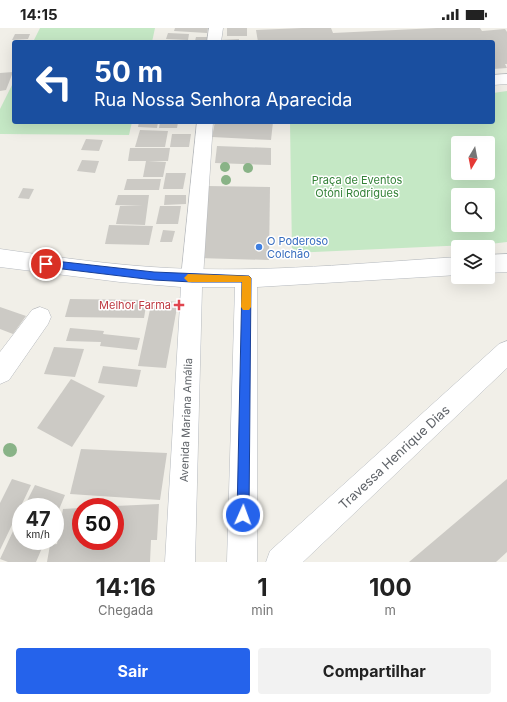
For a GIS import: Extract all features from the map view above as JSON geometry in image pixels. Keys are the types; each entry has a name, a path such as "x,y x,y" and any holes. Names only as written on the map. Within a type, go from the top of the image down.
{"main road":[{"path":"214,40 216,28"},
{"path":"495,80 507,79"},
{"name":"Avenida Mariana Amália","path":"180,562 192,278 206,124"},
{"path":"0,258 154,276 192,278 246,278 451,266"},
{"path":"495,264 507,263"},
{"path":"242,562 246,278"},
{"path":"0,372 40,317"},
{"name":"Travessa Henrique Dias","path":"281,562 507,352"}],"green space":[{"path":"40,28 155,28 152,40 34,40"},
{"path":"12,85 12,124 132,124 129,135 0,134 0,109"},
{"name":"Praça de Eventos Otóni Rodrigues","path":"507,91 507,242 495,243 495,240 451,240 451,246 292,253 290,124 495,124 495,93"}],"building":[{"path":"175,28 208,28 207,33 174,31"},
{"path":"227,28 247,28 247,36 227,36"},
{"path":"331,28 333,33 437,28 480,28 482,31 505,29 507,32 507,64 505,64 507,68 495,69 495,40 258,40 256,30"},
{"path":"168,33 189,34 188,40 166,39"},
{"path":"15,34 30,34 28,39 12,40"},
{"path":"196,37 209,37 208,40 195,40"},
{"path":"12,72 6,90 0,91 0,73"},
{"path":"139,124 158,124 157,128 138,127"},
{"path":"160,124 178,124 177,128 159,128"},
{"path":"215,124 273,124 271,140 212,137"},
{"path":"140,130 168,131 165,147 135,147"},
{"path":"172,134 191,134 189,147 170,147"},
{"path":"86,139 103,140 99,151 81,150"},
{"path":"217,146 271,148 271,165 215,163"},
{"path":"130,148 170,148 168,161 148,161 166,162 163,177 143,177 146,161 128,161"},
{"path":"82,160 99,161 95,173 77,171"},
{"path":"166,173 186,173 183,189 163,189"},
{"path":"127,179 161,179 159,190 124,190"},
{"path":"207,186 270,187 269,260 198,258"},
{"path":"23,188 34,189 29,199 18,198"},
{"path":"118,195 149,195 145,225 116,224 120,206 143,206 115,205"},
{"path":"165,195 186,195 186,204 164,205"},
{"path":"160,206 181,206 178,224 156,224"},
{"path":"109,225 153,226 149,245 105,244"},
{"path":"163,230 175,231 172,242 160,242"},
{"path":"70,299 147,300 144,318 65,317"},
{"path":"152,300 178,302 166,368 138,366"},
{"path":"0,307 26,316 13,334 0,329"},
{"path":"70,328 104,331 103,334 140,338 137,350 100,346 101,342 66,341"},
{"path":"54,347 84,349 75,377 44,374"},
{"path":"103,366 141,370 137,387 98,383"},
{"path":"71,379 105,396 72,447 37,428"},
{"path":"81,449 167,453 160,500 70,494"},
{"path":"12,479 31,485 25,498 12,498 12,525 0,550 0,503"},
{"path":"507,479 507,552 496,562 409,562"},
{"path":"35,485 65,495 64,498 28,498"},
{"path":"159,504 157,540 151,540 150,562 47,562 49,550 64,550 64,509 72,508 72,550 124,550 124,506"},
{"path":"12,533 12,550 41,550 36,562 8,562 0,559"}],"slow traffic":[{"path":"188,278 246,278 246,307"}],"place":[{"name":"O Poderoso Colchão","path":"259,247"},
{"name":"Melhor Farma","path":"179,305"}],"route":[{"path":"46,264 154,276 246,278 243,515"}]}
